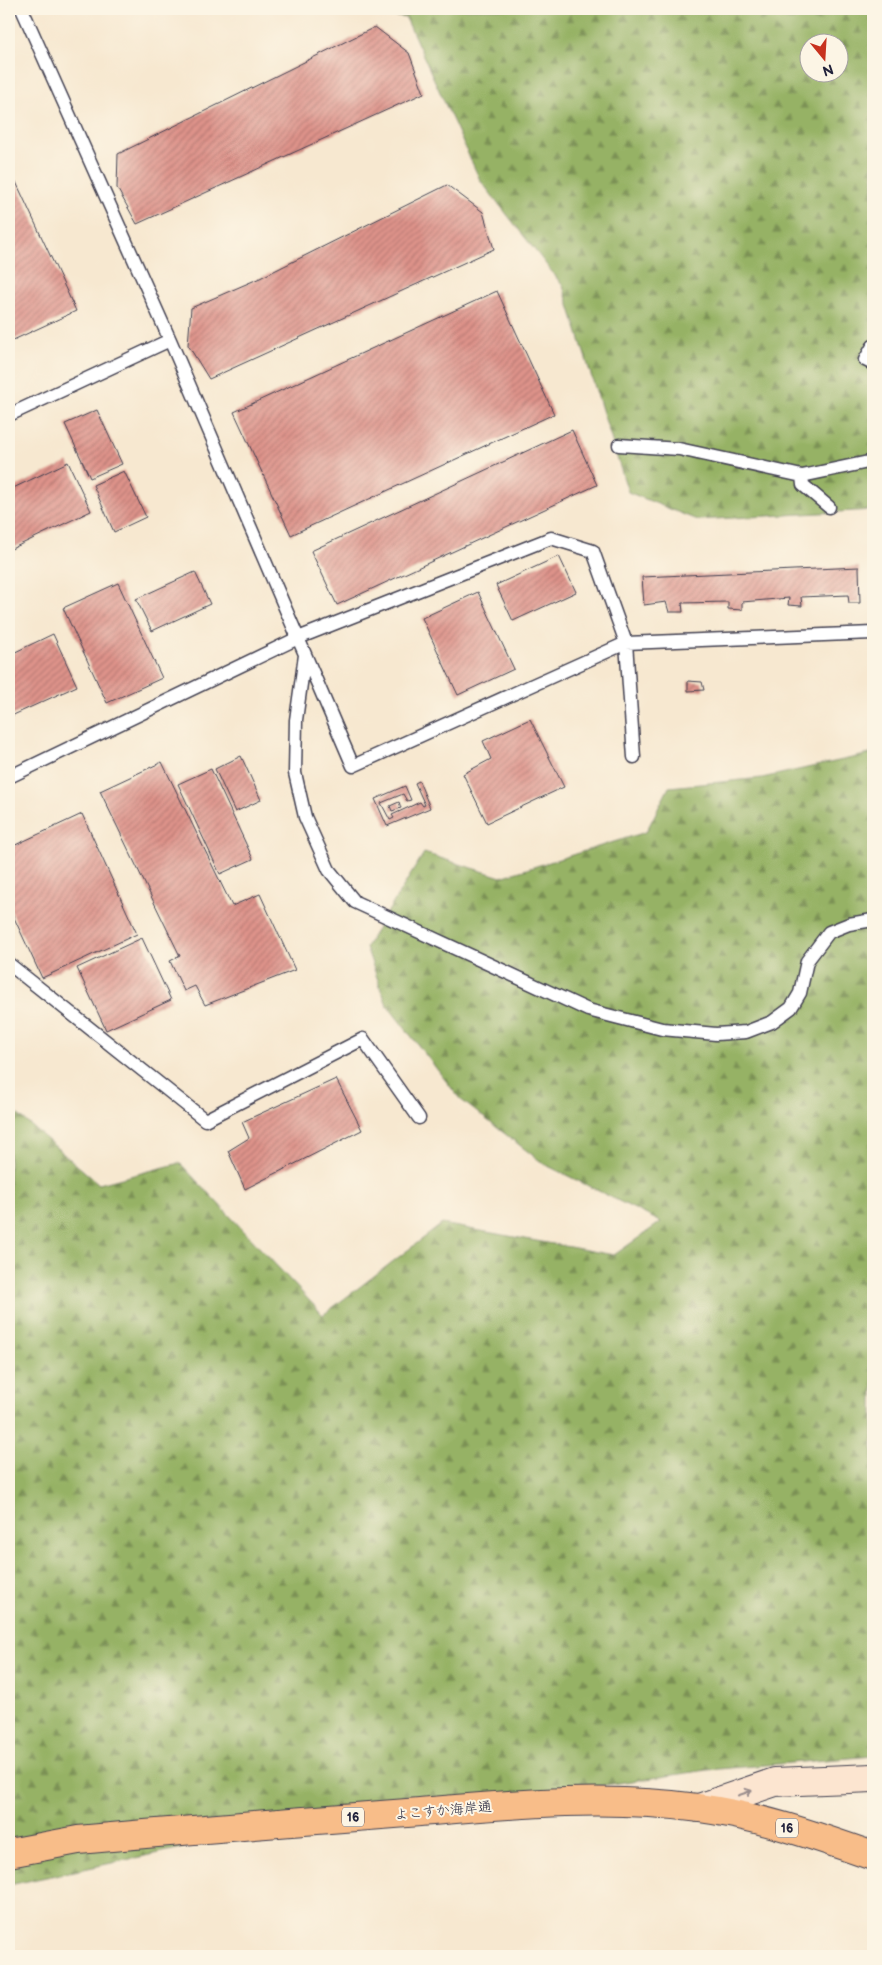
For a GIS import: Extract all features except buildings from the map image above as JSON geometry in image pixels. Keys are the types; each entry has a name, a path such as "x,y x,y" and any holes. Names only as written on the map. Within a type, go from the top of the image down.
{"highway":[{"name":"よこすか海岸通","path":"9,1853 78,1840 145,1834 552,1802 634,1802 699,1808 799,1831 873,1856"}],"main road":[{"path":"699,1808 776,1782 873,1778"}],"lane":[{"path":"22,9 170,340 353,766 626,643 873,633"},
{"path":"9,415 170,340"},
{"path":"873,346 865,360 873,364"},
{"path":"619,446 679,449 802,476 873,461"},
{"path":"802,476 803,485 829,507"},
{"path":"9,777 298,638 551,538 593,551 626,643 634,758"},
{"path":"305,655 296,720 295,774 304,817 329,870 355,902 588,1010 662,1029 716,1034 746,1032 772,1022 791,1008 800,993 807,961 829,932 849,924 873,920"},
{"path":"9,964 205,1120 363,1038 419,1118"}],"green space":[{"path":"345,9 873,9 873,510 697,520 628,492 563,286 480,180 406,18"},
{"path":"873,750 873,1756 707,1770 191,1846 9,1885 9,1107 99,1184 180,1163 323,1315 442,1224 614,1255 661,1222 544,1164 460,1099 387,1005 366,947 424,853 501,877 646,832 669,787 762,778 870,754"}]}
